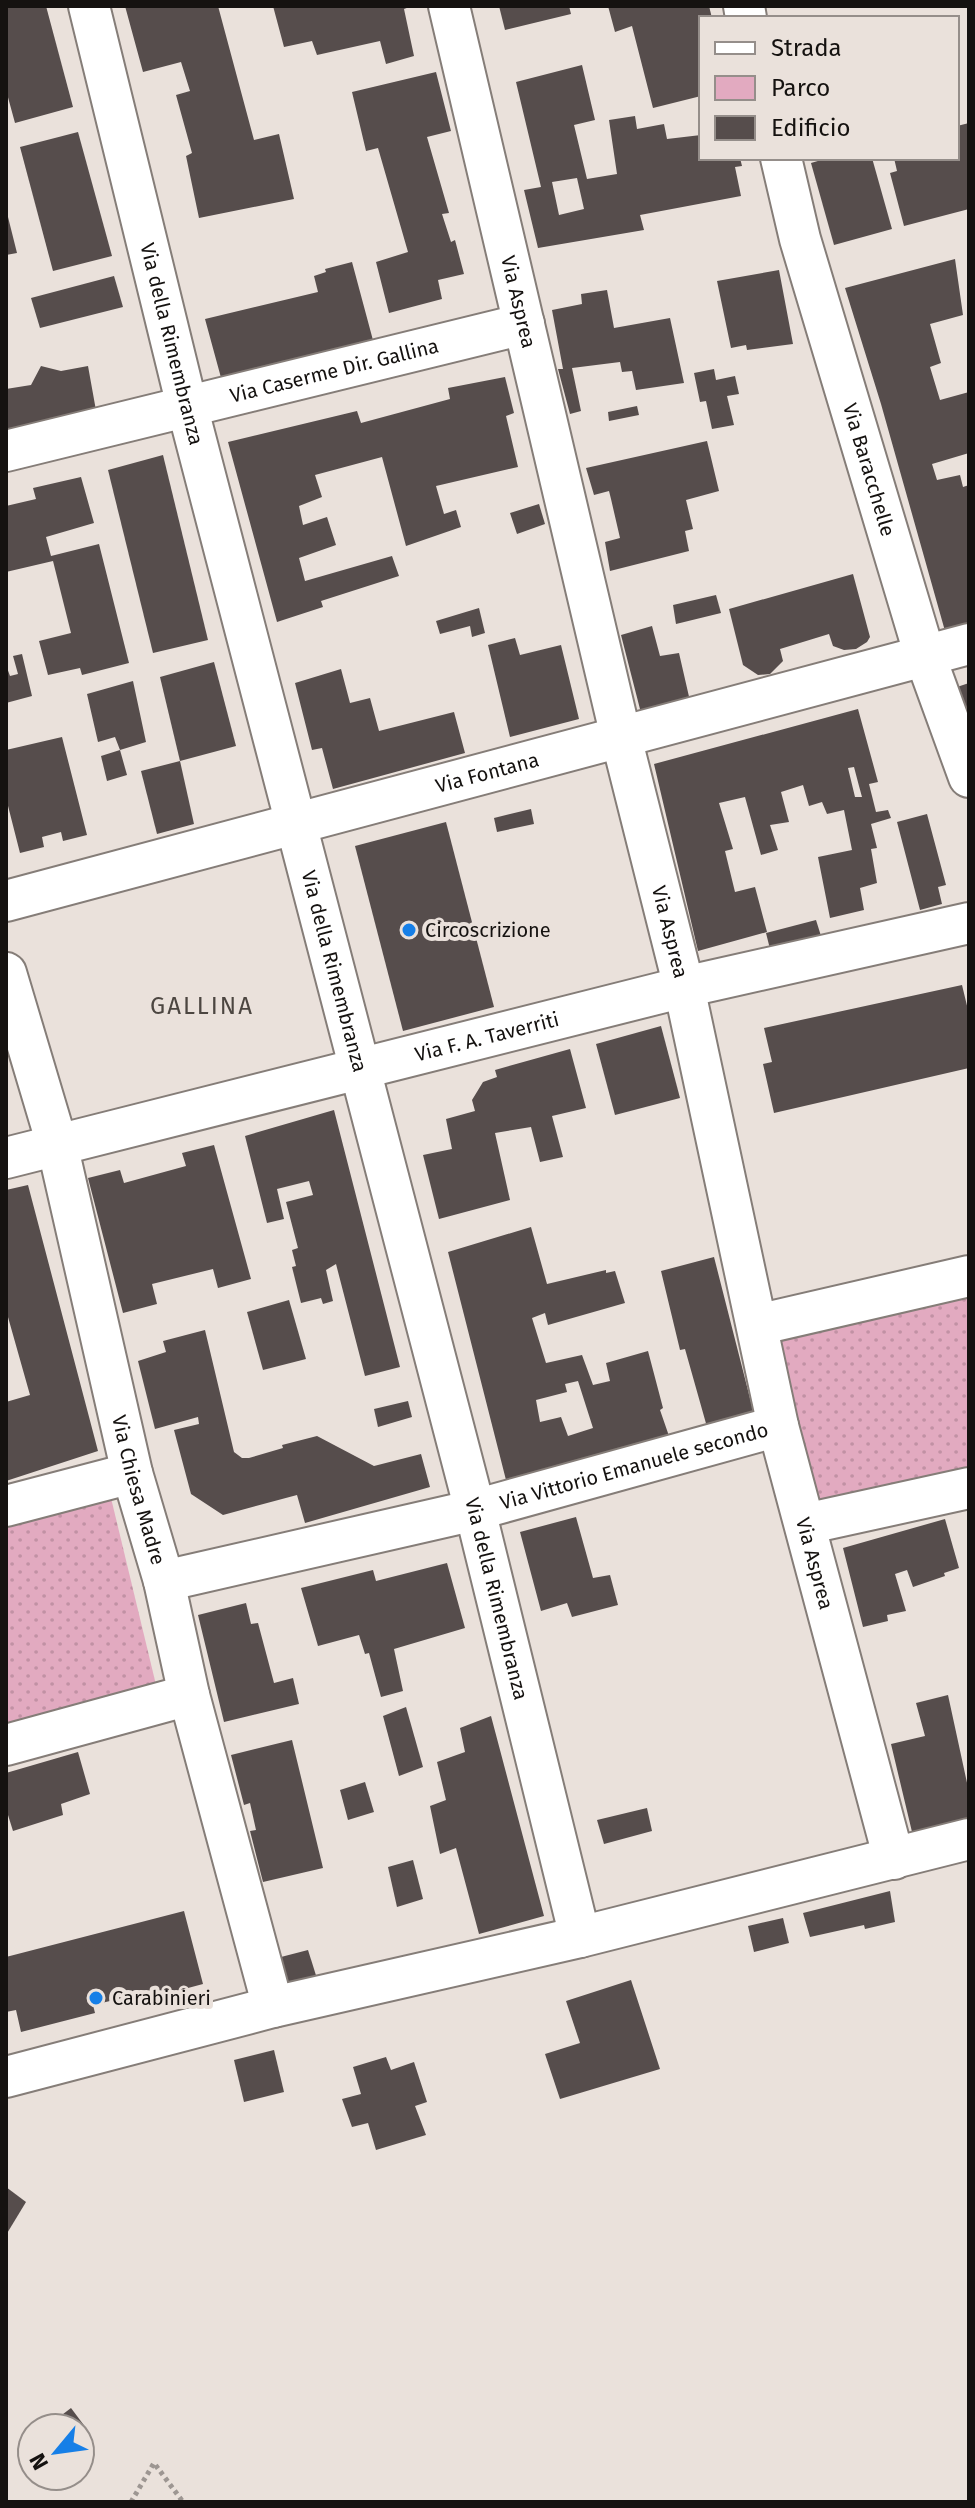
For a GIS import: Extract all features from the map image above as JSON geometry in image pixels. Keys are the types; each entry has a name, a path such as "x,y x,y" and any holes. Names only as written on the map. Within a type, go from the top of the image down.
{"street":[{"name":"Via della Rimembranza","path":"89,6 187,406 475,1510 580,1937"},
{"name":"Via Asprea","path":"449,6 621,737 684,987 778,1426 894,1859"},
{"name":"Via Baracchelle","path":"781,160 800,239 925,656 969,777"},
{"name":"Via Caserme Dir. Gallina","path":"6,451 524,324"},
{"name":"Via Fontana","path":"6,901 969,644"},
{"name":"Via F. A. Taverriti","path":"6,1158 684,987 969,923"},
{"name":"Via Chiesa Madre","path":"6,973 57,1144 132,1473 164,1581 189,1695 273,2007"},
{"path":"757,1325 969,1276"},
{"name":"Via Vittorio Emanuele secondo","path":"164,1581 475,1510 778,1426"},
{"path":"6,1506 132,1473"},
{"path":"805,1524 969,1488"},
{"path":"6,1745 189,1695"},
{"path":"6,2077 273,2007 580,1937 969,1839"}],"path":[{"path":"131,2502 154,2463 183,2502"}],"green space":[{"path":"969,1291 969,1478 815,1513 774,1335"},
{"path":"111,1498 157,1689 6,1731 6,1525"}],"building":[{"path":"6,6 46,6 73,107 15,123 6,90"},
{"path":"125,6 218,6 254,140 279,134 294,199 199,218 186,156 192,153 176,95 190,91 181,62 143,72"},
{"path":"273,6 412,6 404,9 414,56 386,64 380,41 317,55 312,41 284,47"},
{"path":"499,6 569,6 571,14 505,30"},
{"path":"608,6 709,6 712,16 699,16 699,96 653,108 632,26 615,32"},
{"path":"582,65 595,120 574,125 587,179 617,174 609,120 635,116 637,129 664,124 667,139 699,135 699,160 740,160 742,166 735,167 741,196 640,215 644,230 538,248 524,190 541,187 516,82","holes":["577,178 584,209 559,215 552,182"]},
{"path":"436,72 451,131 427,137 449,213 442,214 451,242 455,240 464,274 438,280 442,299 389,313 376,262 408,252 378,148 366,151 352,92"},
{"path":"969,123 969,209 904,226 890,173 897,171 894,160 959,160 959,126"},
{"path":"78,132 112,256 53,271 20,147"},
{"path":"821,160 873,160 892,229 834,245 811,163"},
{"path":"6,209 17,253 6,255"},
{"path":"955,259 963,315 930,324 941,363 930,367 940,400 969,392 969,453 932,464 937,480 960,475 963,487 969,485 969,624 945,631 845,288"},
{"path":"352,262 374,344 223,385 205,319 318,292 314,276 326,272 325,269"},
{"path":"779,270 793,344 747,350 746,345 731,348 717,281"},
{"path":"114,276 123,307 40,328 31,298"},
{"path":"607,290 614,328 670,318 684,383 636,390 632,371 622,372 620,362 572,368 581,411 570,414 558,369 563,369 552,310 582,304 581,294"},
{"path":"41,366 61,371 88,366 97,416 6,441 6,389 31,385"},
{"path":"714,369 716,380 735,376 739,394 727,396 734,425 712,429 706,401 700,402 694,373"},
{"path":"505,377 514,413 506,416 518,467 436,486 444,514 456,510 461,527 406,546 382,457 315,475 322,497 299,506 303,525 327,517 336,545 299,558 305,581 392,556 399,576 321,601 323,607 277,622 228,442 357,411 361,423 450,399 448,388"},
{"path":"637,406 639,415 609,421 608,412"},
{"path":"707,441 719,491 686,500 693,529 685,531 689,551 610,571 605,542 620,538 611,499 609,491 594,495 586,468"},
{"path":"163,455 208,640 153,653 108,470"},
{"path":"81,477 94,523 46,537 51,556 99,544 129,663 82,675 80,668 48,675 39,641 71,633 53,561 6,572 6,506 36,499 33,488"},
{"path":"539,504 545,524 517,534 510,513"},
{"path":"853,574 870,637 867,642 856,649 844,650 833,646 829,634 780,649 783,661 770,674 758,675 743,665 729,609"},
{"path":"716,595 721,613 676,624 673,605"},
{"path":"479,608 485,633 472,637 470,626 440,634 436,621"},
{"path":"652,626 660,656 679,653 690,701 641,713 621,635"},
{"path":"515,638 520,655 561,645 579,719 510,737 488,645"},
{"path":"22,654 32,696 6,703 6,665 10,676 18,674 13,656"},
{"path":"214,662 236,746 180,761 160,677"},
{"path":"341,669 350,703 370,698 379,731 454,712 465,753 333,789 322,748 312,750 295,683"},
{"path":"133,681 146,742 120,750 115,737 98,742 87,694"},
{"path":"969,683 969,724 957,687"},
{"path":"858,709 878,782 869,784 876,812 888,810 891,818 871,824 877,848 871,849 877,883 860,888 864,910 830,918 818,857 852,850 844,810 827,814 822,802 809,806 803,785 781,792 789,822 770,825 778,850 761,855 745,797 719,803 733,849 725,851 735,892 755,887 767,932 698,951 654,764","holes":["854,767 862,797 855,797 848,768"]},
{"path":"62,737 87,835 63,841 61,832 42,837 44,847 20,853 6,798 6,750"},
{"path":"120,750 127,775 107,781 101,756"},
{"path":"180,761 194,824 157,834 141,771"},
{"path":"531,809 534,824 497,832 494,818"},
{"path":"927,814 946,885 938,887 942,904 920,910 897,822"},
{"path":"446,822 494,1007 403,1031 355,846"},
{"path":"816,920 821,936 770,949 766,933"},
{"path":"962,985 969,1014 969,1068 774,1113 763,1064 772,1062 764,1028"},
{"path":"661,1026 680,1098 615,1115 596,1044"},
{"path":"570,1049 586,1108 552,1116 563,1157 540,1162 531,1127 495,1133 510,1200 439,1219 423,1155 452,1149 446,1119 475,1111 472,1100 483,1082 497,1077 495,1070"},
{"path":"334,1110 400,1367 365,1376 336,1264 326,1270 333,1301 323,1304 321,1298 301,1303 292,1267 296,1266 292,1250 298,1248 286,1202 313,1195 309,1181 277,1189 284,1219 267,1223 245,1136"},
{"path":"214,1145 251,1279 218,1288 213,1269 152,1284 157,1304 123,1313 88,1178 120,1170 124,1183 186,1166 182,1153"},
{"path":"28,1185 98,1451 6,1481 6,1402 30,1395 6,1310 6,1190"},
{"path":"531,1227 547,1284 606,1270 606,1273 615,1271 625,1303 548,1325 545,1313 532,1318 546,1363 582,1355 593,1385 610,1381 606,1363 648,1351 663,1408 660,1410 669,1436 506,1480 448,1252","holes":["578,1381 593,1428 568,1436 561,1417 540,1422 536,1400 567,1392 565,1384"]},
{"path":"714,1257 754,1414 707,1427 685,1349 680,1350 661,1271"},
{"path":"289,1300 306,1359 263,1370 247,1312"},
{"path":"205,1330 234,1452 242,1458 317,1436 374,1466 421,1454 430,1487 305,1523 297,1495 223,1515 191,1494 174,1430 199,1424 198,1417 155,1429 138,1361 166,1352 163,1341"},
{"path":"408,1401 412,1417 378,1427 374,1409"},
{"path":"576,1517 593,1578 610,1575 618,1605 572,1617 567,1603 541,1611 520,1532"},
{"path":"945,1519 959,1568 913,1587 907,1570 895,1574 906,1611 887,1615 888,1621 863,1627 843,1548"},
{"path":"447,1563 465,1628 394,1649 403,1691 381,1697 369,1653 365,1654 359,1635 318,1646 301,1588 373,1570 376,1581"},
{"path":"246,1603 251,1624 258,1623 274,1683 293,1678 299,1704 224,1722 198,1615"},
{"path":"948,1695 969,1792 969,1822 913,1836 891,1744 925,1736 916,1703"},
{"path":"406,1707 423,1767 399,1776 383,1716"},
{"path":"491,1716 544,1916 479,1934 456,1848 440,1854 430,1806 446,1800 437,1762 465,1752 460,1728"},
{"path":"292,1740 323,1868 263,1882 250,1831 256,1830 250,1803 244,1805 231,1755"},
{"path":"78,1752 90,1794 61,1804 63,1815 13,1831 6,1815 6,1773"},
{"path":"365,1782 374,1812 348,1820 340,1790"},
{"path":"647,1808 652,1831 604,1844 597,1820"},
{"path":"413,1860 423,1899 397,1907 388,1867"},
{"path":"890,1891 895,1922 865,1929 864,1925 810,1937 803,1913"},
{"path":"184,1911 203,1984 128,2004 127,1997 93,2005 95,2013 21,2032 16,2010 6,2012 6,1957"},
{"path":"783,1918 789,1943 754,1952 748,1926"},
{"path":"308,1950 320,1988 291,1996 281,1957"},
{"path":"631,1980 660,2069 560,2099 545,2054 580,2043 566,2001"},
{"path":"274,2050 284,2092 244,2102 234,2060"},
{"path":"386,2057 391,2070 414,2062 427,2102 415,2106 426,2135 376,2150 368,2123 352,2127 342,2099 361,2094 353,2067"},
{"path":"6,2187 26,2202 6,2235"}],"place":[{"name":"Circoscrizione","path":"409,930"},
{"name":"Carabinieri","path":"96,1998"}],"district":[{"name":"GALLINA","path":"202,1006"}]}
